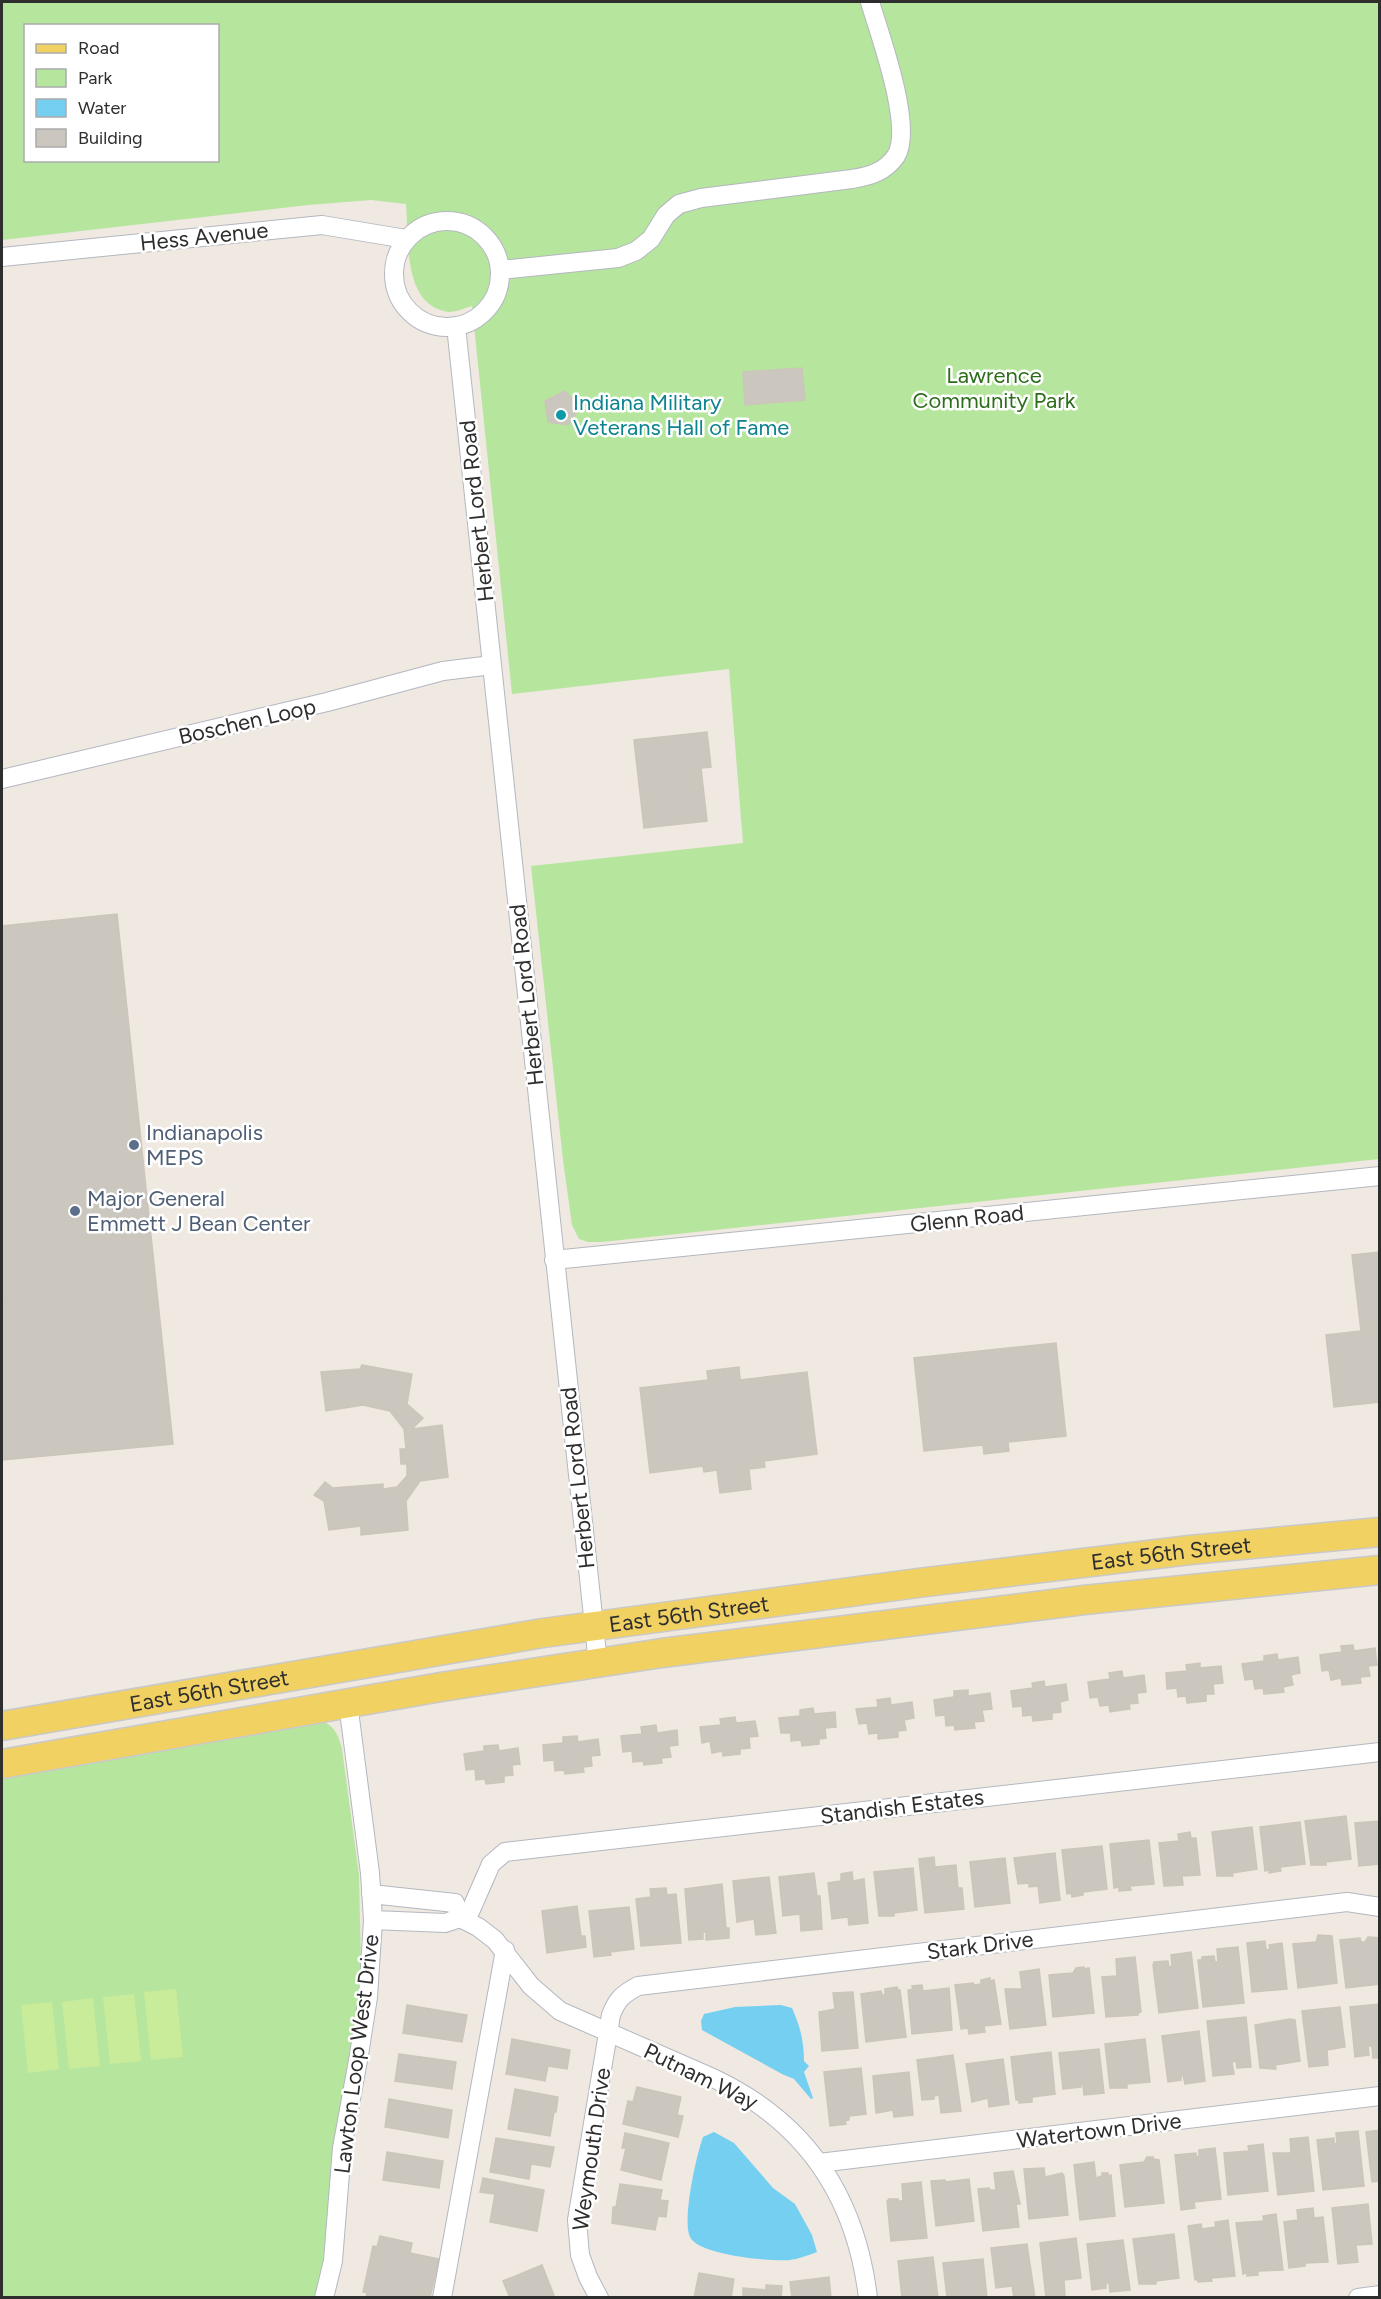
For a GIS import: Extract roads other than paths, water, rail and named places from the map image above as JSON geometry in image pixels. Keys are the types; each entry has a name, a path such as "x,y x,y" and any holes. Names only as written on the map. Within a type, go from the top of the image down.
{"main road":[{"name":"East 56th Street","path":"2,1726 439,1650 593,1627 907,1584 1190,1550 1380,1532"},
{"name":"East 56th Street","path":"2,1764 348,1703 598,1663 1021,1607 1380,1570"}],"street":[{"path":"500,270 618,258 636,251 651,239 666,215 679,204 701,198 874,175 888,166 897,153 900,132 897,99 886,50 870,2"},
{"path":"448,221 464,224 478,231 489,242 500,270 499,286 493,300 471,321 456,326 438,326 420,320 406,308 397,292 393,273 397,255 406,239 418,229 433,223 448,221"},
{"name":"Hess Avenue","path":"2,257 322,225 406,239"},
{"name":"Herbert Lord Road","path":"456,326 598,1663"},
{"name":"Boschen Loop","path":"2,779 327,702 442,671 492,665"},
{"name":"Glenn Road","path":"554,1260 1380,1176"},
{"name":"Lawton Loop West Drive","path":"324,2298 333,2261 342,2148 368,1997 373,1920 348,1703"},
{"name":"Standish Estates","path":"463,1920 491,1864 505,1852 1380,1752"},
{"name":"Putnam Way","path":"371,1894 454,1903 463,1920 489,1935 505,1950 531,1986 560,2011 738,2090 766,2108 786,2125 819,2163 837,2193 851,2222 862,2259 868,2298"},
{"name":"Stark Drive","path":"608,2032 616,2001 623,1993 638,1986 1347,1902 1380,1907"},
{"path":"373,1920 445,1923 463,1920"},
{"path":"442,2298 505,1950"},
{"name":"Weymouth Drive","path":"599,2298 580,2255 577,2220 608,2032"},
{"name":"Watertown Drive","path":"819,2163 1380,2096"},
{"path":"1358,2298 1380,2295"}],"water":[{"path":"781,2005 792,2008 799,2027 804,2061 809,2066 804,2072 813,2098 811,2099 794,2079 702,2030 701,2021 704,2014 735,2007"},
{"path":"714,2132 734,2143 773,2188 795,2204 812,2235 817,2252 790,2260 767,2260 720,2253 696,2243 690,2237 689,2203 697,2158 703,2137"}],"place":[{"name":"Indiana Military Veterans Hall of Fame","path":"561,415"},
{"name":"Indianapolis MEPS","path":"134,1145"},
{"name":"Major General Emmett J Bean Center","path":"75,1211"}],"park label":[{"name":"Lawrence Community Park","path":"994,388"}]}
